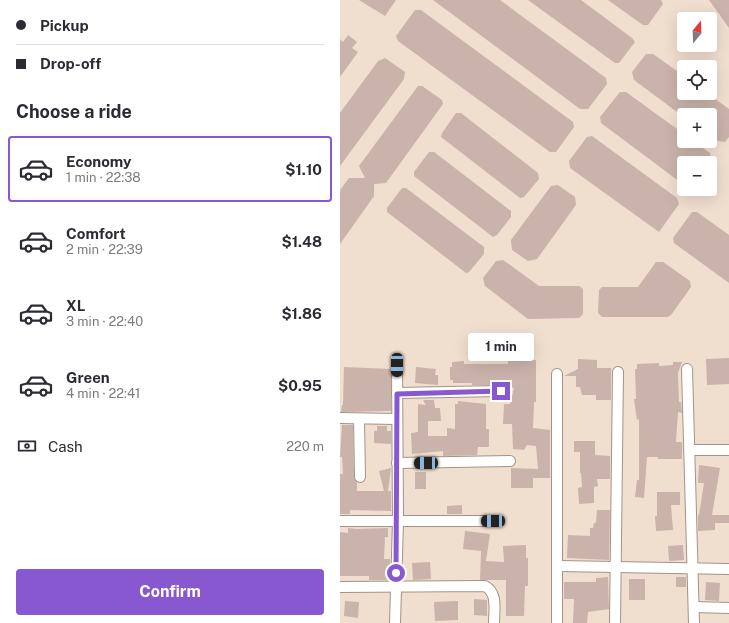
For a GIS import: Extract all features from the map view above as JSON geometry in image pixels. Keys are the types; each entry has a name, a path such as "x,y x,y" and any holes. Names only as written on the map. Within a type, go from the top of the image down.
{"street":[{"path":"395,623 398,522 397,365"},
{"path":"687,369 694,568 694,623"},
{"path":"615,623 618,372"},
{"path":"557,374 557,623"},
{"path":"397,394 501,391"},
{"path":"340,418 397,419"},
{"path":"359,419 360,477"},
{"path":"690,450 729,450"},
{"path":"398,463 510,462"},
{"path":"340,521 493,521"},
{"path":"558,566 729,569"},
{"path":"340,587 485,586 494,594 494,623"},
{"path":"694,606 729,608"}],"building":[{"path":"359,0 396,0 385,16"},
{"path":"433,0 500,0 606,78 607,84 588,109 580,109"},
{"path":"528,0 581,0 632,38 635,42 619,63 615,63"},
{"path":"608,0 661,0 663,4 648,25 643,25"},
{"path":"709,0 729,0 729,28"},
{"path":"415,10 421,10 573,122 574,127 556,152 550,152 398,41 396,36"},
{"path":"348,35 357,42 352,48 358,52 340,77 340,39 343,42"},
{"path":"646,54 653,54 677,71 677,100 717,100 729,109 729,137 725,142 717,140 717,108 677,108 677,112 634,80 632,72"},
{"path":"385,58 405,72 404,79 340,166 340,113 378,61"},
{"path":"418,86 422,86 442,100 443,104 386,183 374,184 374,196 340,244 340,190 349,178 365,178 359,166"},
{"path":"620,92 626,92 677,129 677,148 703,148 710,153 710,156 677,156 677,180 601,123 600,117"},
{"path":"456,113 461,113 538,173 539,179 524,197 520,198 441,137 442,133"},
{"path":"592,136 677,198 679,204 659,232 570,168 569,161 587,137"},
{"path":"429,152 434,152 511,211 511,217 497,235 493,237 414,176 414,172"},
{"path":"558,185 575,197 576,205 537,259 528,261 512,250 511,240 551,186"},
{"path":"402,188 406,188 484,247 484,254 469,272 466,273 387,212 387,208"},
{"path":"692,212 697,212 729,235 729,283 674,243 673,238"},
{"path":"503,260 539,286 579,286 583,289 583,314 579,318 528,319 485,286 483,278 496,261"},
{"path":"656,262 663,262 690,281 691,287 671,315 667,317 602,317 598,313 599,290 602,287 638,287"},
{"path":"729,358 729,384 707,385 706,359"},
{"path":"578,359 597,360 597,368 611,368 611,400 596,400 596,395 582,395 580,387 576,387 576,376 564,376 578,369"},
{"path":"536,360 536,402 534,402 533,428 550,430 550,478 533,478 533,488 511,488 511,468 538,469 536,446 527,445 524,450 513,449 512,424 503,424 504,404 510,404 514,388 495,383 495,385 472,385 472,383 453,383 453,380 450,380 450,367 452,367 452,362 464,361 464,364 508,364 508,361"},
{"path":"673,362 682,362 678,373 679,402 681,402 682,413 678,412 676,442 682,442 682,459 658,459 658,457 647,457 644,498 635,497 637,480 639,480 639,419 637,420 634,399 636,399 635,369 637,369 637,364 659,363 659,366 673,365"},
{"path":"344,367 391,369 391,411 341,412 343,405"},
{"path":"416,367 436,369 435,375 438,375 438,385 415,383"},
{"path":"423,400 434,400 435,408 440,408 441,421 428,421 428,436 447,436 447,428 455,429 455,404 458,404 458,401 486,404 486,429 489,429 489,447 478,447 477,455 443,456 443,451 412,454 411,433 418,432 418,404 426,405"},
{"path":"342,425 353,425 354,477 357,483 357,491 384,491 379,471 391,468 388,491 391,491 391,511 350,510 350,514 340,514 340,474 343,474 342,457 340,457"},
{"path":"377,426 387,426 387,431 391,431 391,444 374,443 374,431 377,431"},
{"path":"574,441 595,441 595,455 610,456 610,479 597,479 598,486 594,487 594,503 579,504 578,488 582,487 580,452 574,452"},
{"path":"699,465 720,468 712,515 729,515 729,523 715,523 715,530 698,531 698,515 704,483 698,483"},
{"path":"415,472 426,472 426,489 415,489"},
{"path":"657,492 680,492 680,505 671,505 673,530 656,531 655,516 657,516"},
{"path":"462,505 462,514 447,514 447,506"},
{"path":"597,510 610,510 609,560 567,558 568,535 590,536 590,528 593,528 594,523 596,523"},
{"path":"348,528 388,528 388,537 385,537 384,559 390,559 390,580 369,580 369,576 340,576 340,532 348,533"},
{"path":"465,531 490,534 486,561 504,562 503,546 526,545 526,558 528,558 528,586 525,586 524,616 506,616 506,580 480,580 481,551 463,549"},
{"path":"683,545 684,560 669,561 668,546"},
{"path":"430,562 431,579 413,580 412,563"},
{"path":"608,577 609,609 588,612 587,623 573,623 574,599 564,599 564,582 596,582 596,578"},
{"path":"676,577 686,577 686,587 676,587"},
{"path":"629,579 645,579 645,600 629,600"},
{"path":"706,582 720,583 719,601 705,600"},
{"path":"474,599 487,600 487,616 474,615"},
{"path":"345,601 359,602 358,618 344,616"},
{"path":"458,601 458,620 435,621 434,602"}],"route":[{"path":"396,573 398,522 397,394 501,391"}]}
